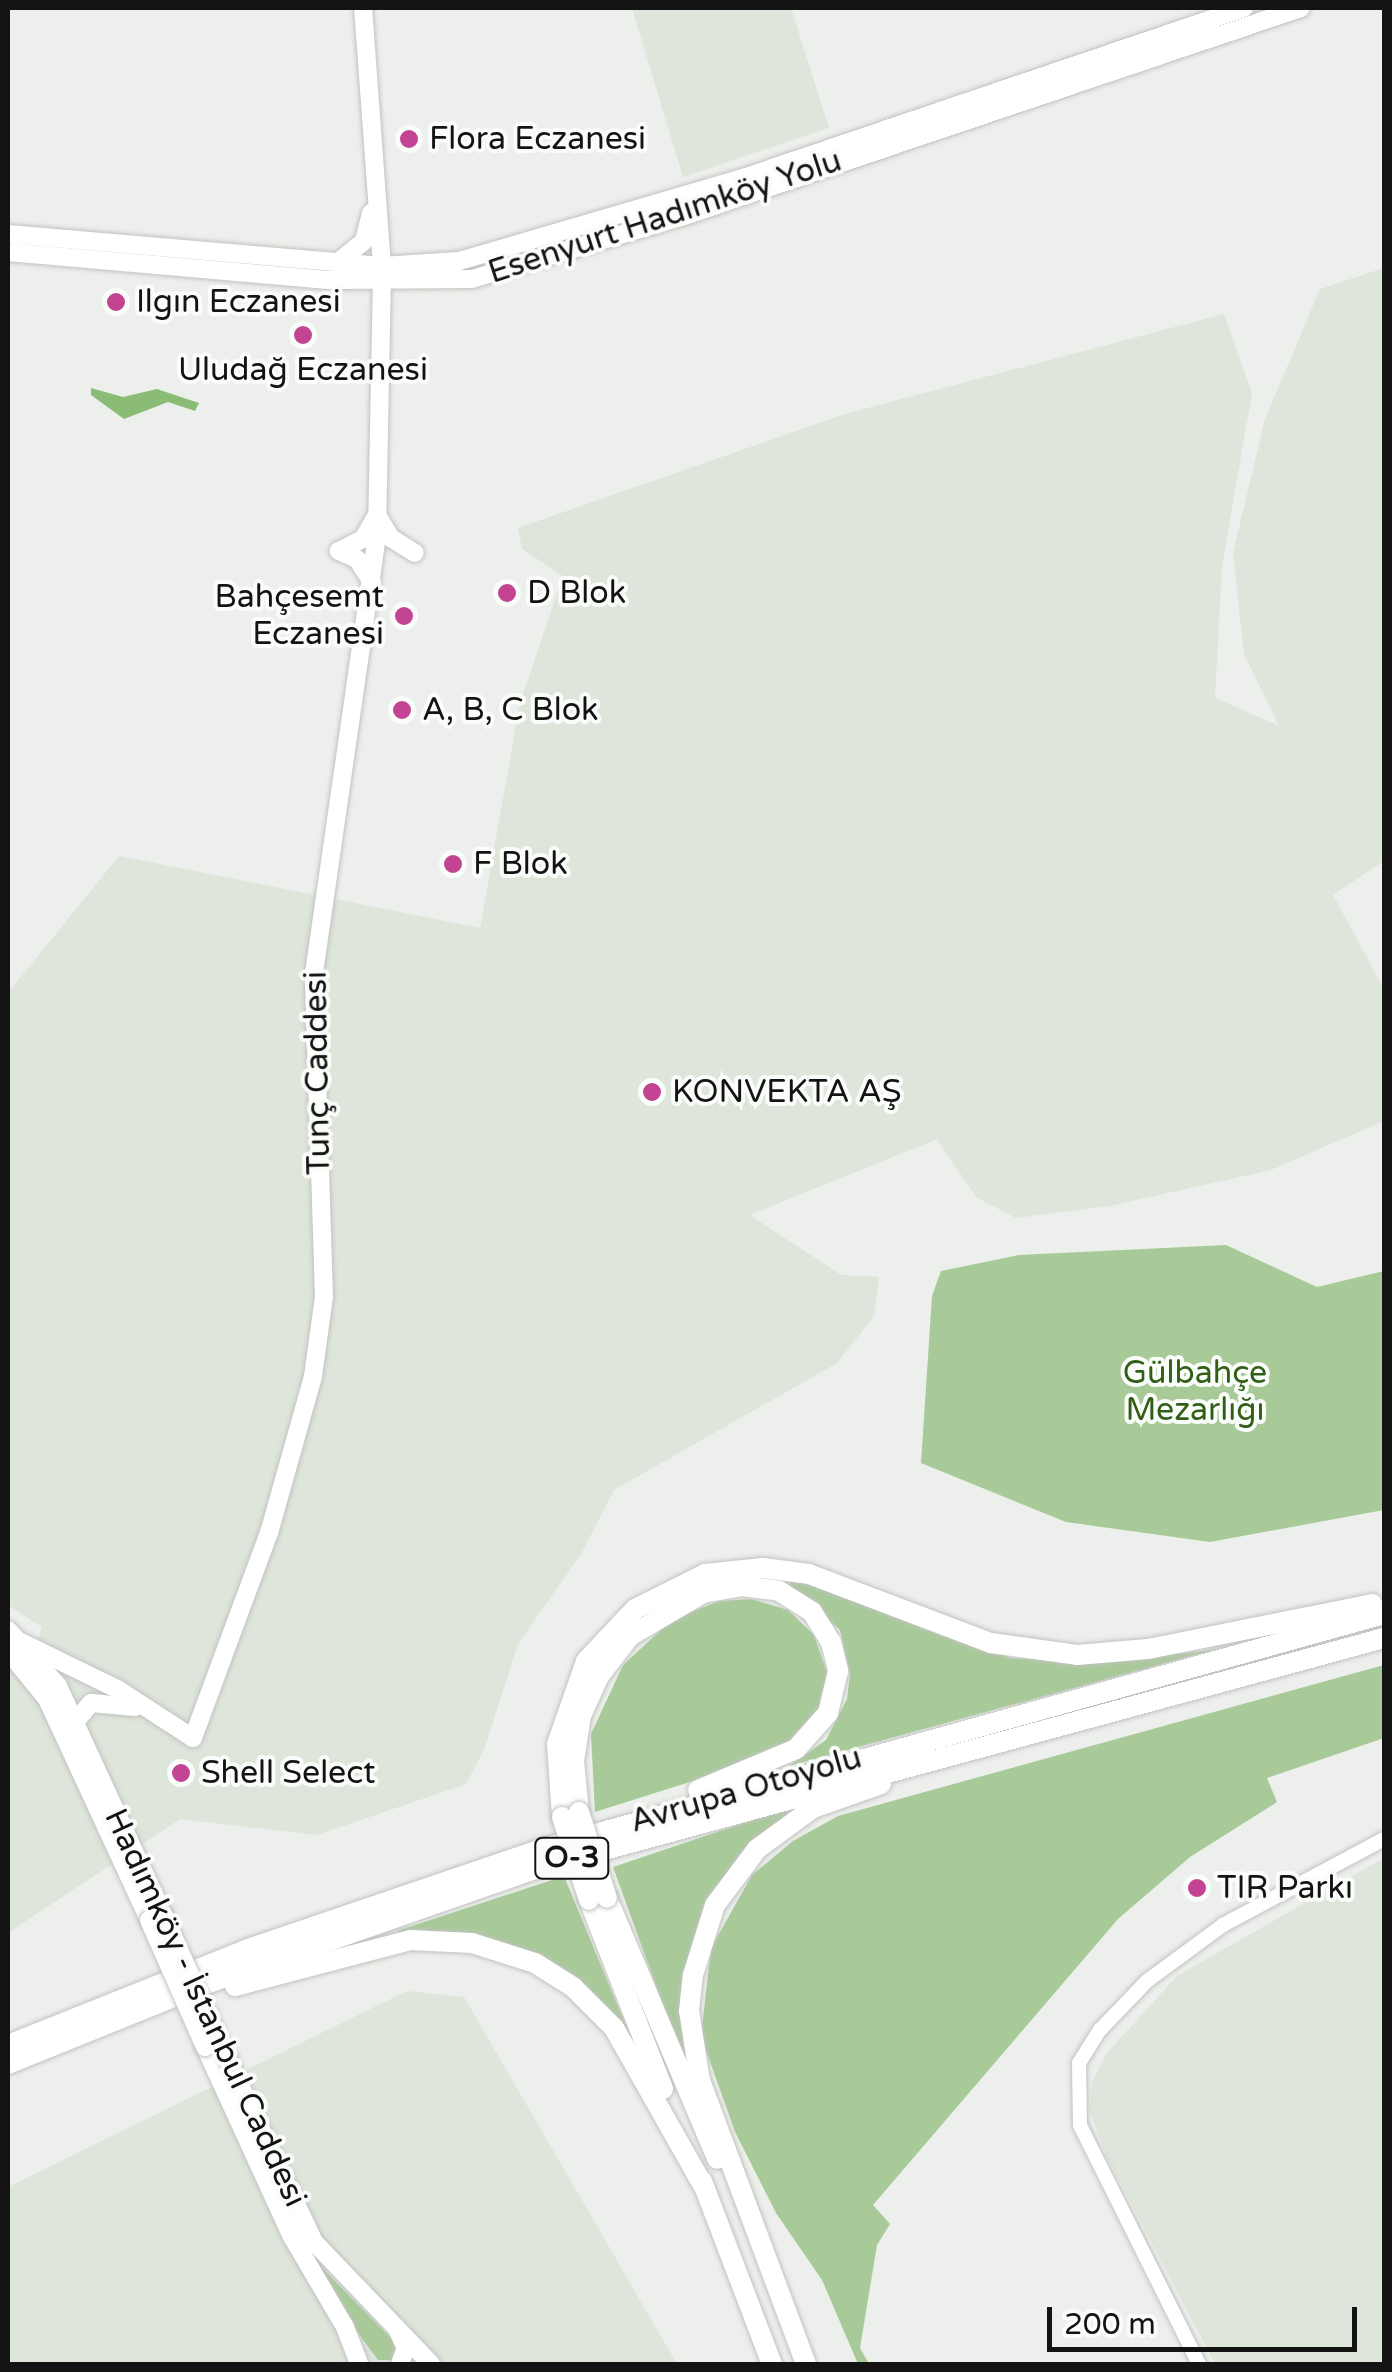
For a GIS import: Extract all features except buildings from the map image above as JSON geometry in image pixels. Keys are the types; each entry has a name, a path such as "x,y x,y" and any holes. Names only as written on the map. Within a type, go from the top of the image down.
{"highway":[{"path":"772,2364 570,1815 558,1744 586,1662 635,1609 705,1574 764,1568 809,1574 991,1643 1077,1655 1148,1649 1384,1601"},
{"path":"570,1815 581,1716 598,1676 630,1636 677,1603 725,1588 768,1588 805,1606 824,1628 838,1671 828,1713 810,1739 774,1762 606,1829"},
{"name":"Avrupa Otoyolu","path":"8,2046 283,1937 606,1829 1384,1614"},
{"name":"Avrupa Otoyolu","path":"8,2064 115,2020 538,1868 1384,1638"},
{"path":"806,2364 751,2228 700,2081 692,2037 693,1975 715,1905 758,1849 813,1808 1040,1732"},
{"path":"598,1899 690,2105 751,2228"},
{"path":"115,2020 384,1944 432,1939 493,1947 556,1976 606,2018 706,2189"}],"main road":[{"path":"363,8 380,243 419,274 378,307 334,272 364,242 374,190"},
{"name":"Esenyurt Hadımköy Yolu","path":"419,274 743,178 1244,8"},
{"name":"Esenyurt Hadımköy Yolu","path":"8,252 380,276 488,276 684,216 1301,8"},
{"name":"Esenyurt Hadımköy Yolu","path":"8,234 334,272"},
{"name":"Tunç Caddesi","path":"148,1711 193,1738 269,1534 314,1364 324,1296 314,973 372,582 378,515 380,243"},
{"path":"372,582 357,559 339,550 362,539 378,515 391,538 415,554"},
{"path":"12,1641 148,1711"},
{"name":"Hadımköy - İstanbul Caddesi","path":"12,1641 49,1671 75,1722 157,1918 205,2047 291,2235 345,2327 359,2364"},
{"name":"Hadımköy - İstanbul Caddesi","path":"12,1641 47,1699 229,2062 314,2242 344,2280 431,2364"},
{"path":"75,1722 91,1703 148,1711"},
{"path":"394,2325 406,2348 400,2364"},
{"path":"345,2327 371,2364"}],"street":[{"path":"1199,2364 1080,2126 1079,2064 1100,2030 1148,1981 1223,1925 1384,1839"}],"shaded area":[{"path":"632,8 791,8 829,128 683,177"},
{"path":"1384,268 1384,861 1333,895 1384,989 1384,1121 1271,1170 1110,1206 1016,1218 976,1197 937,1139 750,1215 841,1275 879,1277 874,1316 837,1363 614,1490 581,1554 518,1644 484,1750 466,1784 317,1835 180,1819 8,1933 8,1642 34,1654 42,1627 8,1605 8,993 119,856 480,928 520,703 563,576 522,549 518,528 845,414 1224,314 1252,393 1222,566 1215,698 1279,726 1244,654 1233,553 1265,419 1320,289"},
{"path":"91,388 123,397 157,389 199,403 195,411 168,402 124,419 91,395"},
{"path":"1384,1858 1384,2364 1215,2364 1106,2155 1090,2111 1092,2082 1107,2053 1177,1976"},
{"path":"407,1991 464,1997 677,2364 8,2364 8,2187"}],"green space":[{"name":"Gülbahçe Mezarlığı","path":"1226,1245 1317,1287 1384,1271 1384,1510 1210,1542 1066,1522 921,1463 932,1296 941,1271 1019,1255"},
{"path":"791,1578 1011,1658 1098,1663 1213,1650 789,1766 826,1740 847,1699 850,1674 840,1630 789,1585"},
{"path":"751,1599 788,1610 814,1635 828,1675 816,1719 792,1743 737,1767 595,1812 591,1734 623,1665 673,1619 719,1601"},
{"path":"1384,1665 1384,1738 1267,1778 1277,1802 1190,1857 1118,1919 873,2205 890,2224 877,2245 860,2348 869,2364 858,2364 822,2280 776,2213 735,2132 701,2036 711,1948 752,1875 793,1841 838,1816"},
{"path":"806,1802 713,1900 691,2063 685,2066 613,1867"},
{"path":"564,1876 632,2040 566,1973 397,1931"},
{"path":"286,2205 322,2268 396,2343 392,2360 378,2360 339,2307"}],"place":[{"name":"Flora Eczanesi","path":"409,139"},
{"name":"Ilgın Eczanesi","path":"116,302"},
{"name":"Uludağ Eczanesi","path":"303,335"},
{"name":"D Blok","path":"507,593"},
{"name":"Bahçesemt Eczanesi","path":"404,616"},
{"name":"A, B, C Blok","path":"402,710"},
{"name":"F Blok","path":"453,864"},
{"name":"KONVEKTA AŞ","path":"652,1092"},
{"name":"Shell Select","path":"181,1773"},
{"name":"TIR Parkı","path":"1197,1888"}]}
